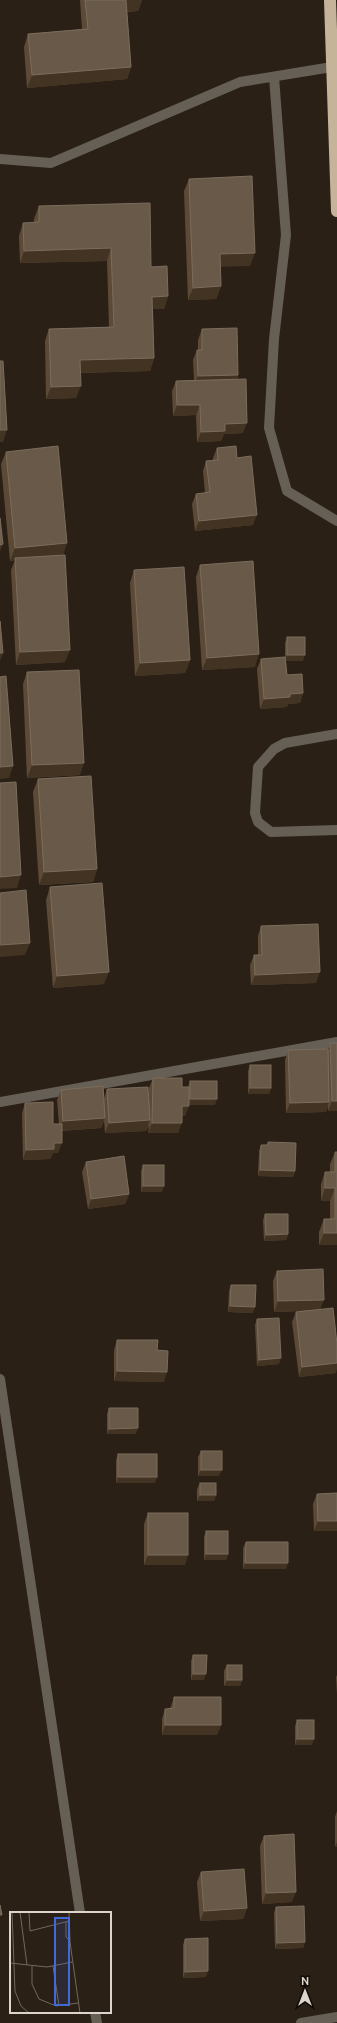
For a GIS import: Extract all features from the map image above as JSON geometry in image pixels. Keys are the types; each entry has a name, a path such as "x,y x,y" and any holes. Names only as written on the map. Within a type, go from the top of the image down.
{"highway":[{"path":"330,0 337,211"}],"street":[{"path":"0,159 51,163 240,82 332,67"},
{"path":"274,77 286,235 274,339 269,428 287,491 337,521"},
{"path":"337,734 285,743 274,749 258,767 255,813 258,822 271,832 337,830"},
{"path":"0,1102 337,1042"},
{"path":"0,1379 80,1912"},
{"path":"95,2013 97,2023"},
{"path":"301,2023 337,2017"}],"building":[{"path":"85,0 126,0 131,67 32,75 28,34 88,29"},
{"path":"252,176 255,253 220,254 221,286 193,288 189,179"},
{"path":"150,203 151,267 167,266 168,296 152,297 154,358 80,360 81,386 51,387 49,329 114,327 111,248 24,251 23,223 39,222 39,206"},
{"path":"237,328 238,375 198,376 197,350 202,350 202,329"},
{"path":"0,361 3,361 7,430 0,430"},
{"path":"246,379 247,423 225,424 225,431 201,432 200,405 177,405 176,381"},
{"path":"58,446 67,543 15,548 6,452"},
{"path":"236,446 237,458 251,456 257,515 199,521 196,494 210,492 206,461 218,460 217,448"},
{"path":"0,518 3,544 0,545"},
{"path":"65,555 70,650 20,652 15,558"},
{"path":"253,561 259,654 207,658 200,565"},
{"path":"184,567 190,660 140,663 134,570"},
{"path":"0,621 3,653 0,653"},
{"path":"287,637 305,637 305,655 287,655"},
{"path":"285,657 287,675 302,674 303,693 290,694 290,697 264,699 261,659"},
{"path":"79,670 84,763 32,765 27,672"},
{"path":"6,676 13,766 0,767 0,677"},
{"path":"91,776 97,869 44,872 38,779"},
{"path":"16,782 21,875 0,877 0,783"},
{"path":"102,883 109,972 57,976 50,887"},
{"path":"26,890 30,943 0,945 0,893"},
{"path":"318,924 320,972 255,975 254,955 262,955 261,926"},
{"path":"330,1043 337,1043 337,1101 332,1101"},
{"path":"328,1049 329,1102 290,1103 288,1050"},
{"path":"250,1065 271,1065 271,1088 250,1088"},
{"path":"153,1078 182,1078 182,1087 189,1087 189,1106 182,1106 182,1123 152,1123"},
{"path":"190,1081 217,1081 217,1099 190,1099"},
{"path":"103,1086 105,1118 63,1121 61,1090"},
{"path":"148,1087 150,1120 109,1123 107,1089"},
{"path":"53,1102 53,1124 62,1124 62,1143 54,1143 54,1149 26,1150 25,1103"},
{"path":"268,1142 296,1143 295,1171 260,1170 261,1145 268,1145"},
{"path":"335,1152 337,1152 337,1233 324,1233 324,1219 335,1219 335,1188 325,1188 325,1172 335,1172"},
{"path":"124,1156 129,1194 91,1199 86,1162"},
{"path":"143,1165 164,1165 164,1186 143,1186"},
{"path":"265,1214 288,1214 288,1234 266,1235"},
{"path":"323,1269 324,1300 278,1301 277,1271"},
{"path":"231,1285 256,1285 255,1307 230,1306"},
{"path":"333,1308 337,1344 337,1363 302,1367 296,1312"},
{"path":"279,1318 281,1358 259,1360 257,1319"},
{"path":"117,1340 158,1340 157,1350 168,1351 167,1372 117,1371"},
{"path":"109,1408 138,1408 138,1428 109,1429"},
{"path":"201,1451 222,1451 222,1470 201,1470"},
{"path":"118,1454 157,1454 157,1477 118,1477"},
{"path":"200,1483 216,1483 216,1495 200,1495"},
{"path":"337,1493 337,1521 318,1521 317,1494"},
{"path":"148,1513 188,1513 188,1555 148,1555"},
{"path":"206,1531 228,1531 228,1554 206,1554"},
{"path":"246,1542 288,1542 288,1563 245,1563"},
{"path":"193,1655 207,1655 206,1674 193,1674"},
{"path":"227,1665 242,1665 242,1680 227,1680"},
{"path":"174,1697 221,1697 221,1725 165,1725 165,1709 174,1708"},
{"path":"297,1720 314,1720 314,1739 297,1739"},
{"path":"294,1834 296,1892 266,1893 264,1836"},
{"path":"244,1869 247,1908 204,1911 201,1872"},
{"path":"304,1906 305,1942 277,1943 276,1907"},
{"path":"208,1938 208,1971 185,1972 185,1939"}]}
